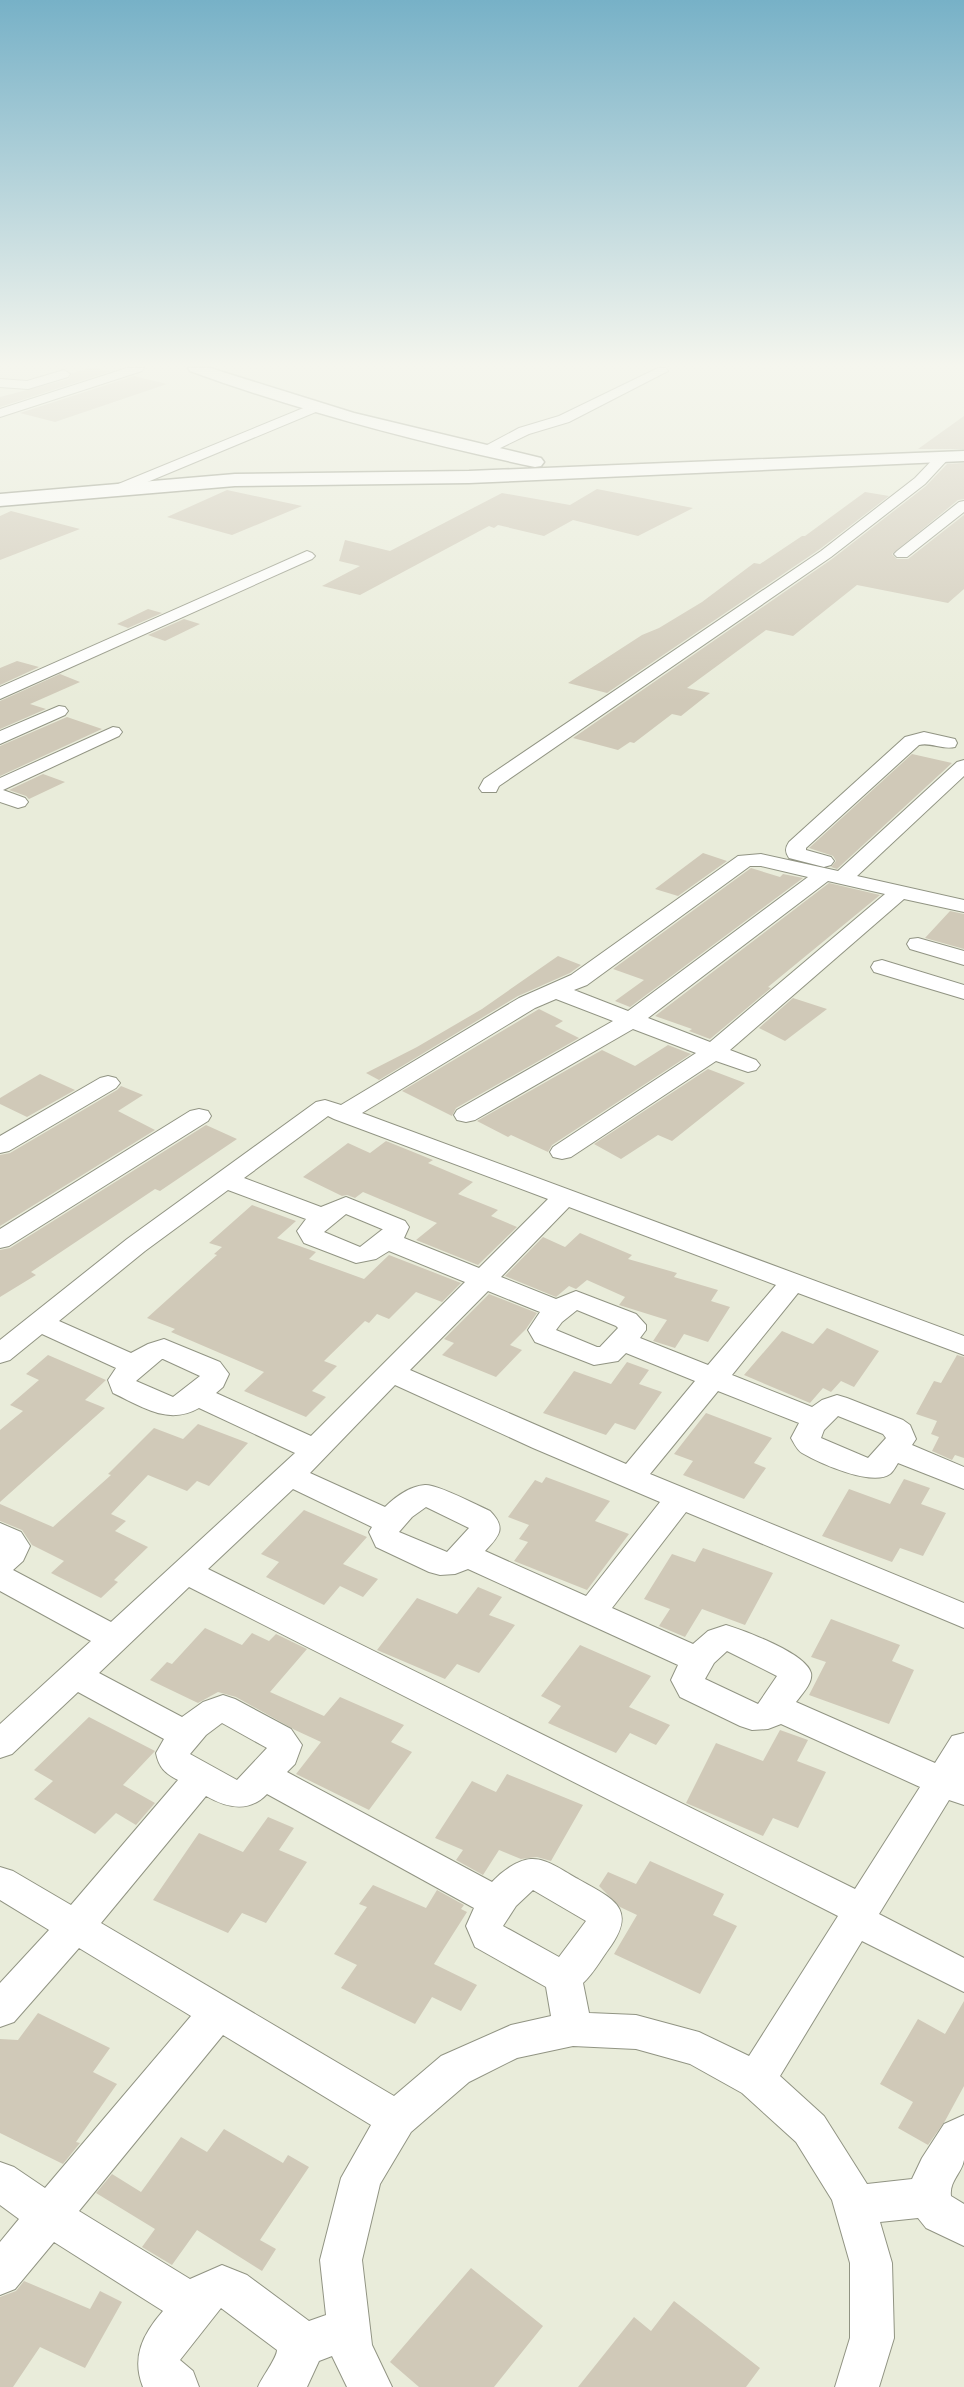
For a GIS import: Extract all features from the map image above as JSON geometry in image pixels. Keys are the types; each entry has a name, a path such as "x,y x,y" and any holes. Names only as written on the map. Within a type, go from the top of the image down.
{"main road":[{"path":"0,500 235,480 299,479"}],"street":[{"path":"116,490 142,479"},
{"path":"489,788 491,783 826,555 922,479"},
{"path":"902,554 964,505"},
{"path":"0,694 307,556"},
{"path":"0,738 59,711"},
{"path":"840,874 796,854 796,846 912,741 924,738 956,745 964,730"},
{"path":"0,785 113,732"},
{"path":"466,1115 631,1020 840,874 964,766"},
{"path":"0,795 18,802"},
{"path":"342,1114 527,1003 579,980 745,860 761,860 840,874 964,906"},
{"path":"562,1152 713,1052 901,891"},
{"path":"918,944 964,958"},
{"path":"882,967 964,992"},
{"path":"556,991 748,1065"},
{"path":"0,1146 108,1083"},
{"path":"0,1354 136,1245 325,1107 964,1346"},
{"path":"0,1240 199,1116"},
{"path":"226,1180 325,1217"},
{"path":"0,1745 315,1450 565,1197"},
{"path":"353,1206 396,1227 395,1232 369,1254 356,1255 313,1237 310,1232 325,1217 338,1207 353,1206"},
{"path":"386,1240 559,1310"},
{"path":"631,1477 793,1282"},
{"path":"576,1300 626,1320 632,1325 632,1330 608,1355 594,1356 545,1336 542,1330 546,1322 559,1310 576,1300"},
{"path":"40,1323 135,1366"},
{"path":"622,1341 818,1420"},
{"path":"164,1348 210,1369 215,1374 213,1380 196,1395 176,1408 168,1407 123,1386 122,1380 135,1366 154,1351 164,1348"},
{"path":"390,1372 680,1498 963,1614"},
{"path":"196,1395 315,1450"},
{"path":"837,1405 893,1427 900,1432 901,1439 879,1467 865,1468 810,1445 806,1438 808,1430 818,1420 829,1408 837,1405"},
{"path":"893,1449 964,1479"},
{"path":"289,1475 389,1522"},
{"path":"426,1495 479,1519 485,1525 484,1532 455,1563 440,1564 387,1539 384,1532 389,1522 416,1498 426,1495"},
{"path":"591,1612 680,1498"},
{"path":"0,1534 10,1540 14,1546 12,1553 0,1563"},
{"path":"463,1554 698,1660"},
{"path":"186,1572 859,1915 964,1976"},
{"path":"0,1577 114,1639"},
{"path":"726,1637 788,1665 794,1672 794,1680 768,1716 752,1717 692,1688 688,1680 691,1669 698,1660 716,1641 726,1637"},
{"path":"75,1675 186,1735"},
{"path":"775,1707 953,1786"},
{"path":"223,1708 231,1710 279,1738 285,1745 283,1754 263,1775 247,1792 230,1793 174,1762 172,1753 186,1735 211,1711 223,1708"},
{"path":"756,2080 859,1915 953,1786 964,1746"},
{"path":"263,1775 498,1903"},
{"path":"0,2010 75,1927 201,1777"},
{"path":"531,1874 540,1876 597,1908 604,1916 604,1927 571,1971 562,1974 552,1973 488,1936 484,1926 490,1912 498,1903 520,1877 531,1874"},
{"path":"0,1882 397,2119"},
{"path":"562,1974 573,2029"},
{"path":"0,2274 218,2013"},
{"path":"370,2387 351,2348 341,2260 361,2178 397,2119 455,2068 511,2042 573,2029 636,2032 699,2049 756,2080 810,2129 850,2192 871,2263 872,2338 857,2387"},
{"path":"964,2134 958,2137 932,2180 930,2197 936,2210 964,2226"},
{"path":"0,2181 50,2216 195,2307"},
{"path":"854,2205 930,2197"},
{"path":"177,2387 160,2375 158,2360 166,2341 207,2292 222,2286 232,2290 294,2335 300,2346 299,2361 280,2387"},
{"path":"300,2346 349,2328"}],"building":[{"path":"932,479 964,479 964,499 958,500 892,554 897,559 908,559 964,515 964,589 948,603 857,585 793,636 766,630 687,688 710,693 681,716 672,714 634,743 630,742 618,750 573,738 832,559"},
{"path":"597,489 693,508 638,536 573,520 544,536 498,525 494,528 489,526 360,595 322,586 360,566 339,561 345,540 390,551 502,493 570,505"},
{"path":"227,490 302,506 232,535 167,517"},
{"path":"865,492 889,496 820,549 607,693 568,683 642,635 659,628 702,602 754,563 760,564 805,536"},
{"path":"11,511 80,529 0,560 0,516"},
{"path":"148,609 162,613 128,628 117,624"},
{"path":"184,619 200,624 165,641 148,635"},
{"path":"17,661 39,667 0,685 0,668"},
{"path":"60,674 80,682 30,704 46,709 0,729 0,701"},
{"path":"67,717 102,729 0,776 0,746"},
{"path":"912,754 952,763 837,869 831,867 836,861 833,856 809,848"},
{"path":"43,774 65,782 29,799 9,790"},
{"path":"703,853 727,861 678,896 655,889"},
{"path":"751,868 780,877 783,874 803,878 630,1007 615,1001 644,980 613,969"},
{"path":"829,883 880,895 768,987 771,988 710,1039 689,1031 692,1029 655,1016"},
{"path":"950,911 964,914 964,949 925,938"},
{"path":"558,956 581,965 570,973 518,996 379,1080 366,1073 417,1047 482,1009"},
{"path":"793,998 827,1009 785,1041 759,1028"},
{"path":"539,1009 563,1021 555,1026 579,1038 456,1108 452,1116 402,1091"},
{"path":"668,1045 691,1054 552,1145 548,1152 511,1135 508,1137 477,1121 602,1050 635,1066"},
{"path":"708,1069 745,1083 672,1141 658,1135 621,1159 594,1144"},
{"path":"40,1074 75,1090 27,1117 0,1104 0,1098"},
{"path":"121,1086 143,1095 118,1111 155,1130 0,1226 0,1155 10,1153"},
{"path":"206,1125 237,1139 160,1191 155,1189 31,1272 36,1275 0,1297 0,1250 10,1248"},
{"path":"386,1141 433,1160 428,1163 473,1182 458,1194 498,1210 491,1216 517,1227 478,1265 416,1240 437,1223 363,1192 355,1198 342,1196 303,1177 348,1143 370,1153"},
{"path":"252,1205 296,1221 277,1238 316,1252 309,1259 364,1279 389,1255 461,1283 442,1302 416,1292 389,1319 377,1314 369,1323 365,1321 324,1361 337,1366 312,1391 326,1397 306,1417 244,1391 264,1372 171,1332 175,1329 147,1318 217,1255 214,1254 222,1247 209,1243"},
{"path":"580,1233 632,1255 628,1259 677,1273 674,1277 718,1290 711,1301 730,1307 708,1342 684,1334 675,1348 653,1341 667,1320 619,1305 625,1297 587,1280 576,1289 569,1286 556,1297 505,1276 543,1237 565,1247"},
{"path":"489,1294 537,1313 526,1329 510,1345 522,1350 496,1377 442,1355 454,1343 444,1339"},
{"path":"827,1328 879,1351 854,1387 841,1381 831,1392 823,1388 810,1403 744,1375 782,1331 813,1344"},
{"path":"48,1355 106,1380 85,1400 105,1408 0,1502 0,1430 23,1411 10,1405 39,1380 26,1374"},
{"path":"957,1355 964,1357 964,1458 955,1455 952,1460 932,1451 939,1437 931,1434 937,1421 916,1414 934,1381 941,1383"},
{"path":"627,1362 649,1370 639,1384 662,1392 635,1430 615,1423 606,1435 543,1413 574,1371 611,1384"},
{"path":"706,1413 772,1438 754,1463 766,1468 744,1499 683,1475 693,1461 674,1454"},
{"path":"198,1424 248,1443 209,1486 197,1481 187,1491 148,1475 111,1514 126,1521 115,1531 148,1547 114,1580 118,1582 101,1598 51,1573 64,1561 32,1545 22,1530 0,1521 0,1504 53,1527 111,1475 108,1474 154,1428 183,1439"},
{"path":"546,1477 610,1501 595,1521 629,1534 587,1590 514,1561 528,1542 519,1539 529,1525 508,1517 535,1480 542,1483"},
{"path":"904,1479 930,1488 921,1504 946,1513 923,1556 900,1548 892,1562 822,1536 849,1489 890,1504"},
{"path":"304,1510 367,1537 343,1564 378,1579 363,1597 340,1586 324,1605 266,1577 279,1562 261,1554"},
{"path":"703,1548 773,1573 745,1625 702,1609 685,1637 659,1626 670,1609 644,1599 672,1554 695,1562"},
{"path":"478,1587 502,1597 489,1615 515,1625 479,1673 457,1664 445,1679 377,1650 417,1598 457,1614"},
{"path":"831,1619 900,1645 892,1661 914,1670 889,1724 809,1695 826,1662 811,1657"},
{"path":"205,1628 242,1645 252,1633 269,1641 276,1634 307,1649 270,1692 324,1716 340,1697 404,1725 391,1742 412,1752 369,1810 296,1774 321,1742 236,1697 218,1692 198,1703 150,1680 167,1662 172,1664"},
{"path":"580,1645 651,1676 629,1707 670,1725 656,1745 630,1733 616,1753 548,1723 561,1706 541,1696"},
{"path":"89,1717 155,1751 123,1785 155,1803 136,1825 116,1813 95,1834 34,1799 53,1781 34,1770"},
{"path":"780,1730 808,1740 797,1761 826,1772 798,1828 773,1818 763,1836 686,1803 716,1743 763,1761"},
{"path":"507,1774 583,1805 551,1861 537,1857 521,1859 499,1850 483,1875 456,1860 463,1850 435,1838 472,1781 496,1792"},
{"path":"268,1817 294,1828 279,1850 307,1862 266,1923 242,1913 228,1933 153,1900 199,1833 243,1852"},
{"path":"650,1861 724,1894 713,1915 737,1926 700,1994 614,1954 637,1915 620,1907 599,1886 608,1872 636,1884"},
{"path":"373,1885 426,1908 437,1890 464,1905 461,1909 467,1912 434,1964 477,1985 461,2011 432,1997 415,2024 341,1988 357,1965 334,1954 367,1907 359,1904"},
{"path":"964,2001 964,2086 945,2121 928,2145 898,2128 913,2102 880,2084 918,2019 945,2034"},
{"path":"38,2013 110,2048 93,2072 117,2084 76,2142 80,2143 63,2164 0,2133 0,2039 18,2040"},
{"path":"224,2129 283,2163 288,2155 309,2167 260,2240 276,2249 262,2271 197,2230 172,2265 142,2247 155,2229 96,2193 112,2174 141,2192 181,2137 207,2152"},
{"path":"471,2268 543,2326 494,2387 419,2387 390,2362"},
{"path":"24,2281 90,2309 100,2291 122,2302 85,2368 40,2347 13,2387 0,2387 0,2297 16,2291"},
{"path":"674,2301 760,2368 746,2387 578,2387 634,2317 651,2331"}]}
